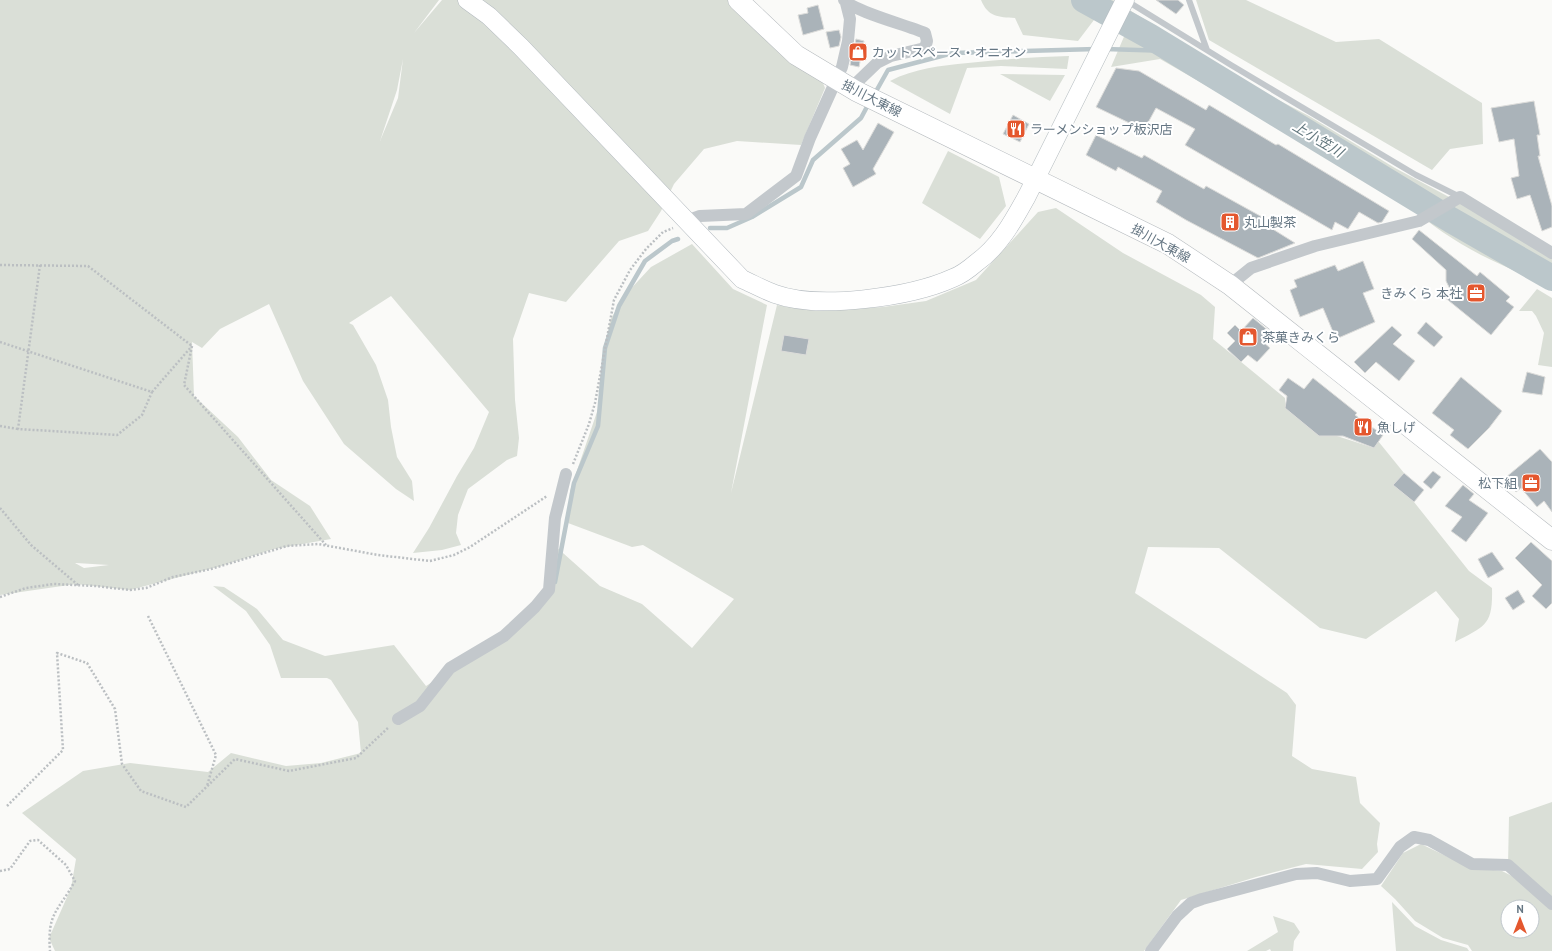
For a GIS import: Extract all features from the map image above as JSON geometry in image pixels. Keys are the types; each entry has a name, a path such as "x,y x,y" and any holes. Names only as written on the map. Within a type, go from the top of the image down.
{"main road":[{"name":"掛川大東線","path":"738,0 796,55 848,86 885,106 1168,244 1230,286 1552,540"}],"street":[{"path":"467,0 489,16 521,47 742,279 776,295 814,301 866,300 913,292 954,278 978,263 1001,240 1013,222 1125,0"},
{"path":"686,221 700,216 746,214 796,176 810,138 848,86 877,63 890,56 924,48 927,41 925,33 870,14 845,2"},
{"path":"845,2 850,19 848,41 842,67 848,86"},
{"path":"1230,286 1251,268 1315,246 1419,221 1460,197 1552,253"},
{"path":"398,719 420,706 450,668 504,636 535,607 549,590 555,518 566,474"},
{"path":"1151,951 1177,916 1191,903 1296,874 1317,873 1350,881 1377,879 1400,847 1414,837 1429,840 1472,864 1508,865 1552,904"}],"lane":[{"path":"1125,0 1416,175 1460,197"},
{"path":"1189,0 1206,50"}],"path":[{"path":"0,597 26,588 54,584 130,590 146,588 173,577 211,569 288,546 318,544 417,561 444,558 470,547 546,498 571,469 595,403 614,300 630,270 646,249 663,232 686,221"},
{"path":"0,265 88,266 192,346"},
{"path":"18,429 30,351 40,266"},
{"path":"0,342 152,392"},
{"path":"192,346 184,385 326,546"},
{"path":"0,426 18,429 117,435 142,415 152,392 192,346"},
{"path":"0,508 32,545 78,585"},
{"path":"148,616 216,754 206,787"},
{"path":"7,806 63,750 57,653 88,663 115,709 122,764 141,792 186,807 235,759 289,770 356,758 398,719"},
{"path":"0,870 10,869 30,840 38,840 66,865 75,881 54,912 48,931 50,951"}],"shaded area":[{"path":"0,0 439,0 414,33 442,0 729,0 823,83 825,88 801,145 737,141 704,149 674,184 661,211 648,231 619,241 566,302 529,293 513,339 515,400 519,438 517,456 507,460 468,489 458,515 456,533 461,545 442,550 413,553 429,528 474,448 489,412 391,296 349,323 353,325 376,365 388,400 391,427 397,457 412,481 414,501 396,489 344,444 303,381 269,304 220,329 202,348 192,342 194,396 238,437 271,480 310,506 331,539 274,549 221,566 130,590 76,584 0,595","holes":["403,59 398,98 380,141 397,90","76,563 109,565 84,568"]},
{"path":"981,0 1113,0 1256,88 1309,116 1395,168 1464,205 1552,257 1552,291 1461,244 1407,205 1160,59 1111,67 1126,32 1097,16 1078,41 1023,35 1015,18 990,13"},
{"path":"1196,0 1246,0 1336,42 1379,39 1482,103 1483,144 1450,149 1432,170 1209,40"},
{"path":"1069,56 1067,69 1001,66 967,68 950,114 890,81 918,70 938,67 1006,59"},
{"path":"1000,74 1065,75 1050,101"},
{"path":"948,151 999,177 1006,206 980,239 922,203"},
{"path":"1056,208 1123,253 1201,295 1215,307 1213,339 1285,398 1285,408 1319,436 1337,436 1374,448 1378,441 1404,473 1393,485 1414,502 1469,571 1492,588 1492,601 1489,618 1480,628 1455,642 1459,619 1436,591 1366,639 1320,628 1219,548 1148,547 1135,593 1287,693 1296,705 1292,756 1312,769 1356,777 1360,803 1380,823 1377,844 1378,852 1362,869 1306,864 1256,877 1181,900 1144,951 55,951 49,938 71,888 76,859 22,813 83,771 130,763 208,772 231,753 286,766 321,763 361,753 358,722 331,680 327,678 281,678 270,645 246,611 213,586 224,587 257,609 283,640 325,656 394,645 426,686 504,636 549,590 554,545 600,586 642,604 692,648 734,599 643,545 632,547 568,523 570,491 598,409 610,320 626,294 651,267 692,244 733,289 767,305 731,493 777,305 816,311 883,307 926,301 976,280 1038,212"},
{"path":"1537,289 1552,298 1552,367 1538,365 1544,333 1536,316 1532,311 1519,311"},
{"path":"1552,802 1552,904 1508,865 1509,817"},
{"path":"1421,844 1469,867 1502,871 1516,878 1540,899 1500,899 1500,939 1540,939 1540,899 1552,910 1552,951 1472,951 1468,945 1443,938 1415,921 1381,886 1403,853"},
{"path":"1392,902 1415,926 1441,940 1467,948 1469,951 1396,951"},
{"path":"1273,916 1294,923 1300,932 1294,941 1293,951 1271,951 1270,949 1266,951 1247,951 1278,932"}],"building":[{"path":"1156,0 1178,0 1184,5 1176,14"},
{"path":"818,5 824,29 803,35 798,15 808,13 807,8"},
{"path":"839,30 841,37 839,46 830,48 826,32"},
{"path":"856,39 864,41 859,67 850,65"},
{"path":"1116,68 1139,71 1206,110 1209,105 1276,145 1278,144 1389,211 1382,222 1378,223 1359,212 1348,229 1335,222 1332,230 1185,145 1195,129 1156,108 1144,130 1096,107"},
{"path":"1534,101 1540,135 1537,135 1540,156 1538,156 1552,206 1552,227 1542,231 1530,195 1517,199 1511,178 1519,176 1514,139 1499,142 1491,108"},
{"name":"ラーメンショップ板沢店","path":"1013,115 1029,124 1020,142 1003,134"},
{"path":"878,123 894,132 873,169 876,174 853,187 843,168 850,164 841,149 857,140 863,150"},
{"path":"1096,135 1142,158 1144,155 1204,189 1206,186 1273,223 1271,228 1295,243 1258,258 1186,220 1156,202 1162,191 1118,167 1116,171 1086,155"},
{"name":"きみくら 本社","path":"1419,230 1477,276 1480,272 1510,297 1506,301 1514,307 1491,335 1443,296 1450,289 1446,281 1446,270 1412,239"},
{"path":"1363,261 1374,289 1363,293 1375,322 1336,339 1323,308 1300,317 1290,290 1297,287 1294,280 1335,265 1338,271"},
{"name":"茶菓きみくら","path":"1253,318 1270,332 1262,341 1270,348 1257,362 1248,355 1241,362 1227,349 1235,341 1227,333 1235,325 1241,331"},
{"path":"1426,322 1443,337 1434,347 1417,333"},
{"path":"1392,326 1402,335 1393,344 1415,361 1399,381 1376,362 1365,373 1354,362"},
{"path":"784,335 809,339 806,355 781,351"},
{"path":"1527,372 1545,377 1542,395 1522,392"},
{"path":"1461,377 1502,411 1489,428 1468,449 1450,435 1454,430 1432,413"},
{"path":"1288,378 1304,389 1313,378 1357,413 1355,415 1383,435 1374,448 1343,436 1319,436 1285,408 1287,396 1279,390"},
{"name":"松下組","path":"1540,449 1552,462 1552,512 1544,501 1537,507 1521,488 1516,492 1505,478"},
{"path":"1433,471 1441,477 1431,489 1423,482"},
{"path":"1404,473 1424,490 1414,502 1393,485"},
{"path":"1463,485 1474,494 1469,500 1488,513 1466,542 1451,531 1462,517 1445,506"},
{"path":"1531,542 1552,561 1552,603 1546,609 1532,596 1542,585 1515,558"},
{"path":"1492,552 1504,569 1488,578 1478,559"},
{"path":"1518,590 1525,602 1513,610 1505,598"}],"waterway":[{"name":"上小笠川","path":"1084,0 1149,36 1451,220 1552,278"},
{"path":"874,95 888,70 953,53 1096,49"},
{"path":"1105,49 1170,51"},
{"path":"710,228 727,228 752,217 801,187 813,160 861,118 869,103"},
{"path":"555,582 574,483 598,426 605,348 619,306 645,261 672,241 678,239"}],"place":[{"name":"カットスペース・オニオン","path":"858,52"},
{"name":"ラーメンショップ板沢店","path":"1016,129"},
{"name":"丸山製茶","path":"1230,222"},
{"name":"きみくら 本社","path":"1476,293"},
{"name":"茶菓きみくら","path":"1248,337"},
{"name":"魚しげ","path":"1363,427"},
{"name":"松下組","path":"1531,483"}]}
